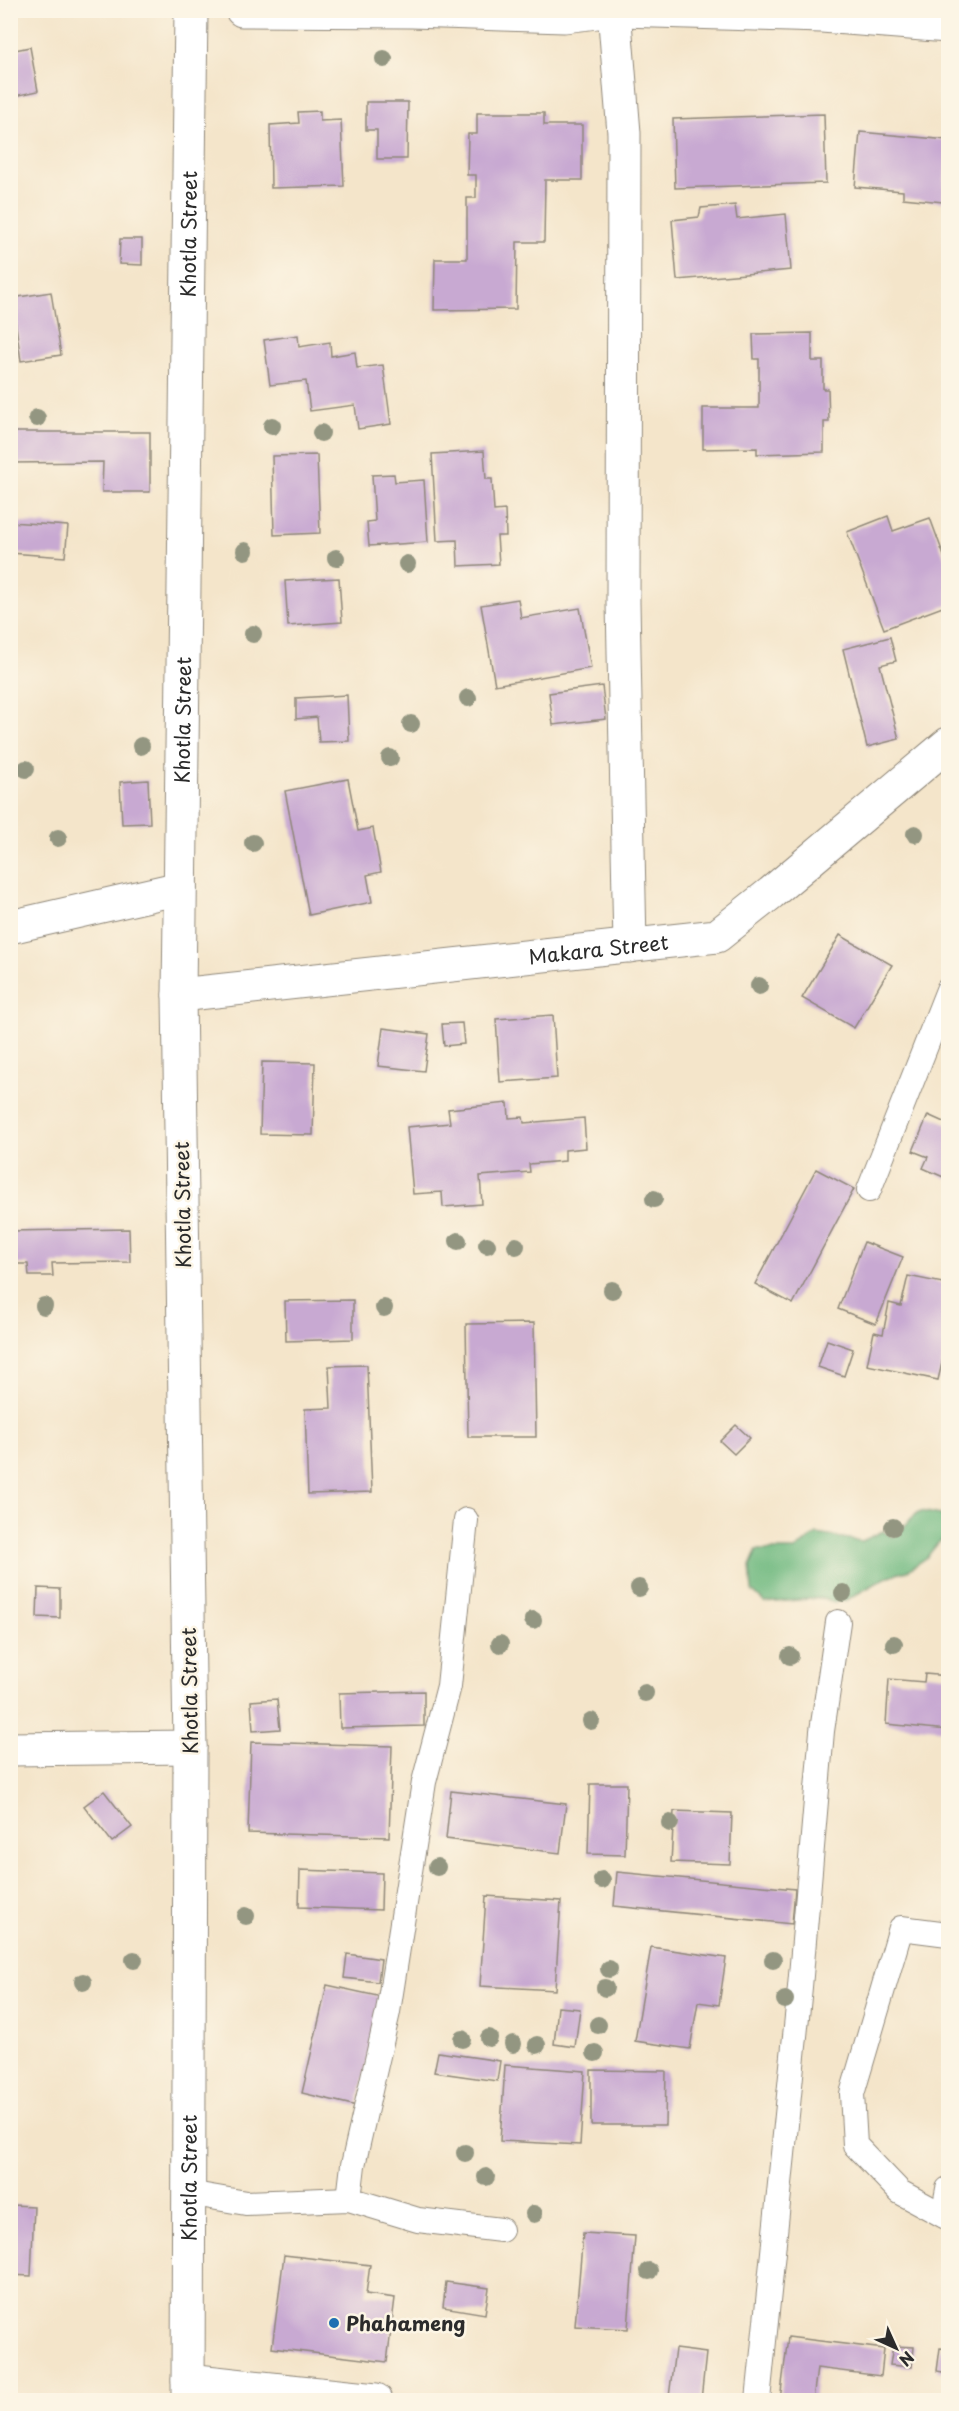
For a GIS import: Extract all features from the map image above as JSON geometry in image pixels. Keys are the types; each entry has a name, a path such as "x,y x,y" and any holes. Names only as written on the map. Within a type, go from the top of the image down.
{"street":[{"name":"Khotla Street","path":"188,2390 190,1748 179,995 191,10"},
{"path":"242,10 564,13 614,10 624,133 623,603 630,946"},
{"path":"622,10 822,16 948,26"},
{"name":"Makara Street","path":"179,995 717,936 771,894 948,744"},
{"path":"10,927 180,888"},
{"path":"10,1749 190,1748"},
{"path":"188,2390 376,2400"}],"lane":[{"path":"869,1190 948,990"},
{"path":"349,2199 353,2164 388,2012 424,1782 449,1686 466,1520"},
{"path":"758,2400 800,1987 822,1731 838,1622"},
{"path":"948,1934 901,1928 852,2094 855,2145 900,2192 946,2216 948,2189"},
{"path":"188,2193 246,2203 349,2199 418,2220 501,2230"}],"green space":[{"path":"921,1511 945,1516 948,1519 948,1535 926,1558 907,1571 889,1576 846,1600 834,1602 820,1598 765,1603 752,1591 750,1566 757,1550 795,1550 817,1534 862,1541 883,1531 893,1537"}],"building":[{"path":"30,47 38,91 10,97 10,51"},
{"path":"366,102 408,102 407,159 377,159 377,130 366,130"},
{"path":"320,111 320,121 341,120 344,186 271,188 270,125 299,123 298,112"},
{"path":"477,113 544,113 544,125 582,125 582,180 545,180 544,242 517,242 516,309 434,310 435,259 467,259 467,198 476,198 476,175 467,175 468,134 477,134"},
{"path":"824,114 826,183 675,188 673,119"},
{"path":"860,132 948,140 943,202 903,198 903,191 855,187"},
{"path":"735,205 737,219 786,214 791,270 677,280 672,220 699,217 701,208"},
{"path":"120,239 142,239 142,265 119,264"},
{"path":"51,292 61,355 21,361 12,298"},
{"path":"812,333 812,361 823,361 823,389 828,389 829,422 824,422 824,452 757,454 757,448 703,449 703,408 759,408 759,359 754,359 753,334"},
{"path":"298,335 299,347 330,342 331,356 355,352 357,368 383,365 391,424 358,429 355,405 310,411 306,381 270,385 264,340"},
{"path":"10,432 150,432 150,492 102,492 103,462 10,463"},
{"path":"484,451 486,479 492,479 494,511 505,510 506,536 497,536 499,564 458,566 457,540 437,541 432,454"},
{"path":"317,455 320,533 274,535 272,456"},
{"path":"394,474 395,482 424,480 428,542 369,546 367,522 375,521 372,475"},
{"path":"888,516 893,531 930,518 948,567 948,605 884,629 847,532"},
{"path":"10,522 68,526 65,557 10,553"},
{"path":"339,578 342,622 288,626 285,581"},
{"path":"518,599 521,618 580,608 591,668 495,685 481,605"},
{"path":"890,637 896,661 880,665 899,739 867,747 843,649"},
{"path":"602,686 606,719 553,725 549,693"},
{"path":"347,695 349,741 319,742 317,717 296,719 296,698"},
{"path":"348,779 358,831 373,828 381,872 367,875 372,902 309,915 285,791"},
{"path":"148,780 150,823 122,824 120,782"},
{"path":"840,935 892,965 854,1028 802,998"},
{"path":"553,1015 557,1078 500,1082 496,1019"},
{"path":"462,1023 464,1044 444,1046 442,1024"},
{"path":"383,1028 429,1034 424,1071 378,1066"},
{"path":"262,1062 315,1063 313,1135 260,1134"},
{"path":"508,1103 509,1118 523,1117 524,1123 584,1118 586,1148 565,1150 565,1161 529,1164 530,1172 480,1176 482,1204 443,1207 442,1192 413,1194 407,1127 450,1123 448,1109"},
{"path":"928,1115 948,1124 948,1179 923,1168 928,1157 913,1151"},
{"path":"816,1169 854,1189 793,1304 755,1284"},
{"path":"129,1229 130,1262 52,1263 53,1276 29,1276 28,1264 10,1264 10,1231"},
{"path":"864,1242 903,1257 876,1324 838,1309"},
{"path":"908,1276 948,1284 948,1347 946,1346 938,1380 867,1365 874,1332 883,1334 889,1303 901,1306"},
{"path":"353,1300 353,1339 286,1341 285,1301"},
{"path":"534,1323 536,1437 468,1437 466,1324"},
{"path":"827,1340 853,1349 844,1376 818,1367"},
{"path":"367,1365 372,1492 308,1494 305,1409 331,1408 329,1366"},
{"path":"736,1425 750,1438 734,1454 720,1441"},
{"path":"38,1588 60,1589 60,1618 37,1617"},
{"path":"925,1674 948,1676 948,1730 886,1724 889,1679 924,1682"},
{"path":"424,1691 424,1726 340,1728 339,1693"},
{"path":"277,1699 280,1729 253,1731 251,1701"},
{"path":"251,1742 392,1746 389,1837 248,1833"},
{"path":"590,1784 627,1784 625,1855 588,1854"},
{"path":"104,1791 132,1827 112,1842 84,1806"},
{"path":"451,1791 566,1804 560,1853 446,1839"},
{"path":"674,1811 732,1813 730,1864 671,1862"},
{"path":"300,1870 382,1873 381,1910 299,1907"},
{"path":"617,1872 795,1889 792,1924 614,1906"},
{"path":"486,1896 561,1901 555,1990 480,1986"},
{"path":"651,1947 726,1958 719,2005 698,2002 690,2049 635,2041"},
{"path":"347,1954 381,1959 378,1982 344,1978"},
{"path":"327,1985 382,1997 357,2106 302,2093"},
{"path":"558,2007 580,2009 575,2047 554,2044"},
{"path":"438,2052 500,2061 497,2081 434,2072"},
{"path":"505,2065 585,2071 580,2145 500,2141"},
{"path":"591,2070 666,2071 665,2125 591,2125"},
{"path":"10,2205 34,2206 31,2276 10,2275"},
{"path":"583,2233 635,2236 628,2329 575,2326"},
{"name":"Phahameng","path":"284,2255 370,2265 366,2294 395,2298 387,2362 272,2348"},
{"path":"446,2282 489,2288 485,2314 443,2307"},
{"path":"788,2337 884,2349 881,2376 817,2368 813,2400 780,2400"},
{"path":"893,2346 914,2347 912,2367 890,2365"},
{"path":"940,2348 948,2349 948,2373 937,2371"},
{"path":"675,2349 706,2353 701,2400 669,2397"}],"place":[{"name":"Phahameng","path":"334,2323"}]}
